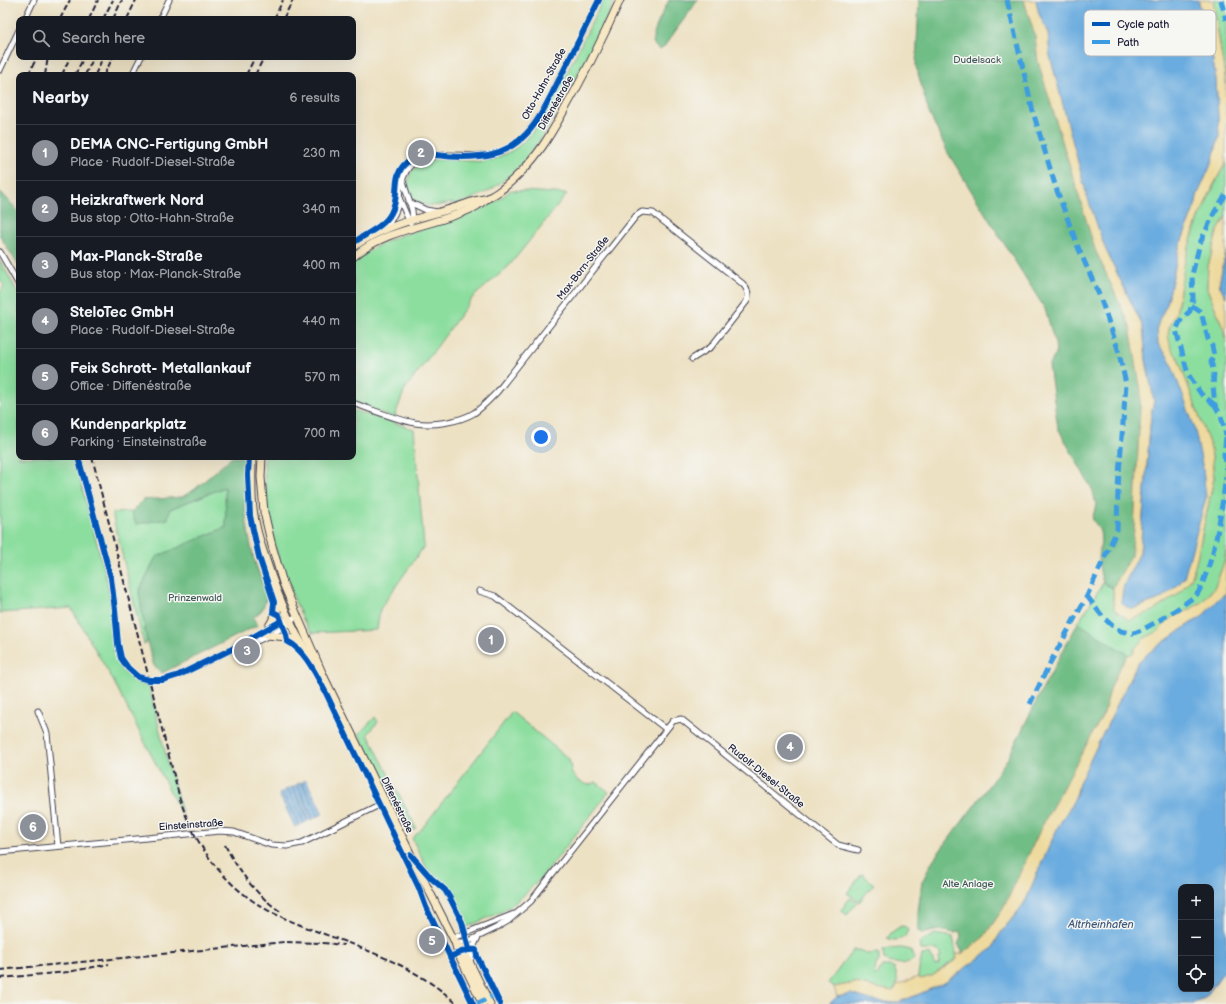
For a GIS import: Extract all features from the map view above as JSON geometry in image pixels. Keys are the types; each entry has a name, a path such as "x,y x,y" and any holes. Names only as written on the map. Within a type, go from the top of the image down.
{"main road":[{"name":"Diffenéstraße","path":"356,256 367,247 383,238 413,227 452,216 476,206 497,193 524,169 539,152 570,101 595,54 620,0"},
{"name":"Diffenéstraße","path":"356,245 386,228 474,201 486,199"},
{"name":"Diffenéstraße","path":"252,460 251,478 253,510 258,537 280,600 301,643 323,675"},
{"name":"Diffenéstraße","path":"262,460 261,478 264,512 283,583 323,675 411,856 454,940 458,953 482,1003"},
{"path":"280,600 276,614 267,632 301,643"},
{"name":"Diffenéstraße","path":"454,940 464,951 490,1004"}],"street":[{"path":"26,16 34,0"},
{"path":"161,16 169,0"},
{"name":"Otto-Hahn-Straße","path":"386,228 395,216 400,200 400,189 406,172 410,166 416,162 424,158 437,156 477,157 495,154 510,147 523,137 535,124 545,107 599,0"},
{"path":"0,70 16,36"},
{"path":"134,72 140,60"},
{"name":"Otto-Hahn-Straße","path":"403,180 409,202 413,227"},
{"name":"Otto-Hahn-Straße","path":"400,200 411,220"},
{"path":"409,202 426,210 438,212"},
{"name":"Max-Born-Straße","path":"356,404 394,418 415,423 438,423 456,420 476,412 497,392 636,216 642,212 653,213 743,284 748,290 747,301 711,347 692,359"},
{"path":"0,252 16,280"},
{"path":"79,460 111,578 116,610 118,644 121,658 128,668 138,677 150,680 163,680 179,675 230,650 250,644 267,632 283,628 290,621 298,617"},
{"path":"479,591 495,596 666,729"},
{"path":"38,711 47,733 58,846"},
{"name":"Rudolf-Diesel-Straße","path":"454,940 467,942 478,937 508,921 531,901 666,729 673,721 681,719 838,845 858,850"},
{"name":"Einsteinstraße","path":"0,852 220,831 234,832 270,845 287,846 302,843 385,802"},
{"name":"Rudolf-Diesel-Straße","path":"454,940 518,912"},
{"path":"470,962 472,950 478,937"}],"green space":[{"path":"603,0 615,0 592,48 560,108 528,157 507,177 491,189 476,197 454,205 453,203 424,205 413,198 408,191 408,182 411,173 417,166 434,160 489,160 511,151 529,136 551,103"},
{"path":"669,0 698,0 663,48 659,50 653,42 654,35"},
{"name":"Dudelsack","path":"919,0 1024,0 1035,36 1038,61 1095,249 1130,326 1141,391 1134,530 1131,556 1113,588 1103,583 1100,572 1099,561 1101,539 1099,529 1092,520 1096,505 1093,491 1058,428 1049,365 1056,354 1055,343 1045,309 948,153 929,113 916,66"},
{"path":"1213,0 1226,0 1226,84 1216,19 1216,10 1215,10"},
{"path":"1226,162 1226,216 1217,233 1208,267 1207,288 1223,327 1226,343 1225,560 1215,587 1203,601 1189,610 1171,618 1157,632 1145,638 1136,647 1132,654 1128,655 1078,623 1103,583 1113,588 1114,609 1153,611 1177,595 1190,579 1196,563 1214,478 1211,449 1178,358 1170,345 1168,333 1176,313 1183,265 1193,233"},
{"path":"511,190 567,194 509,266 473,297 405,389 394,418 356,404 356,261 383,243 398,236 480,210 500,199"},
{"path":"0,191 16,209 16,261 0,236"},
{"path":"0,260 16,289 16,460 75,460 107,581 111,605 114,651 118,663 125,673 137,682 149,686 182,815 114,682 71,608 0,613 0,294 4,285 0,280"},
{"path":"356,411 414,429 424,546 380,609 377,630 312,633 304,622 276,551 265,489 264,460 356,460"},
{"name":"Prinzenwald","path":"229,460 244,460 244,496 248,534 254,559 267,597 262,610 253,618 258,625 162,673 154,666 147,642 139,592 156,557 226,527 225,487 170,509 168,519 136,524 131,512 143,500 182,497 194,490"},
{"path":"225,487 226,527 156,558 139,592 147,642 144,644 112,513 131,512 137,524"},
{"name":"Alte Anlage","path":"1078,623 1128,655 1119,669 1111,687 1104,713 1044,822 1003,909 984,937 963,953 958,944 961,938 960,931 955,933 938,930 922,934 918,930 918,912 922,882 933,860 1008,758"},
{"path":"512,712 569,759 572,774 578,781 588,785 596,782 609,792 544,875 523,896 501,912 467,927 455,902 447,891 431,875 426,867 412,838 420,831"},
{"path":"375,717 378,722 368,734 416,828 408,833 359,734"},
{"path":"862,874 874,884 859,902 847,893"},
{"path":"850,898 857,903 847,915 841,910"},
{"path":"901,926 908,929 903,938 894,940 887,938 892,932"},
{"path":"935,934 953,937 957,958 932,976 921,979 918,977 918,972 922,955 930,954 935,966 940,964 939,958 941,957 937,950 920,950 919,943"},
{"path":"901,948 911,950 914,959 907,963 899,964 884,960 883,951"},
{"path":"853,950 859,950 867,954 879,953 879,961 876,965 874,975 878,975 882,966 894,968 897,977 897,985 893,991 855,983 834,987 828,983"}],"sand":[{"path":"1024,0 1036,0 1039,14 1048,33 1050,56 1105,248 1143,327 1146,360 1154,401 1151,415 1140,553 1124,585 1132,609 1160,599 1162,350 1158,344 1157,327 1167,304 1179,248 1196,203 1197,196 1212,162 1219,136 1216,79 1212,56 1216,56 1216,19 1226,84 1226,162 1213,186 1195,227 1185,260 1176,314 1169,328 1168,335 1171,349 1178,358 1211,449 1214,478 1196,563 1191,579 1177,595 1153,611 1129,620 1114,609 1113,588 1131,556 1134,530 1141,391 1130,326 1095,249 1038,61 1035,36"},
{"path":"1198,0 1213,0 1215,10 1201,10"},
{"path":"1226,216 1226,252 1219,284 1226,297 1226,343 1223,327 1207,288 1208,267 1217,233"},
{"path":"1226,547 1226,593 1217,600 1201,618 1191,623 1138,662 1079,783 1074,800 1058,827 1026,900 1003,929 993,948 946,982 896,1003 874,1001 851,994 837,997 834,987 855,983 893,991 897,985 918,977 921,979 932,976 957,959 956,955 963,953 984,937 1003,909 1044,822 1104,713 1111,687 1119,669 1128,655 1132,654 1136,647 1145,638 1157,632 1171,618 1189,610 1203,601 1215,587 1225,560"}],"water":[{"path":"1036,0 1198,0 1201,10 1084,10 1084,56 1212,56 1216,79 1219,136 1212,162 1197,196 1196,203 1179,248 1167,304 1157,327 1158,344 1169,358 1194,426 1203,469 1206,498 1184,578 1178,585 1160,599 1132,609 1125,606 1121,602 1124,585 1140,553 1151,415 1154,401 1146,360 1143,327 1105,248 1087,196 1050,56 1048,33 1039,14"},
{"path":"1226,252 1226,297 1219,284"},
{"name":"Altrheinhafen","path":"1226,593 1226,968 1214,985 1214,884 1178,884 1178,992 1209,992 1205,998 1196,1001 1193,1004 829,1004 837,997 851,994 874,1001 896,1003 946,982 993,948 1004,929 1026,900 1058,827 1074,800 1079,783 1138,662 1191,623 1201,618 1217,600"},
{"path":"306,780 323,814 319,816 302,782"},
{"path":"301,782 318,816 314,818 297,784"},
{"path":"297,785 313,819 309,820 293,787"},
{"path":"292,787 308,821 304,823 288,789"},
{"path":"287,789 304,823 300,825 283,791"},
{"path":"282,792 299,825 295,827 279,794"}],"railway":[{"path":"62,16 70,0"},
{"path":"90,16 98,0"},
{"path":"105,16 113,0"},
{"path":"114,16 122,0"},
{"path":"128,16 136,0"},
{"path":"275,16 283,0"},
{"path":"285,16 293,0"},
{"path":"30,72 36,60"},
{"path":"46,72 48,60"},
{"path":"63,72 69,60"},
{"path":"76,72 82,60"},
{"path":"86,72 92,60"},
{"path":"96,72 102,60"},
{"path":"106,72 112,60"},
{"path":"248,72 254,60"},
{"path":"256,72 262,60"},
{"path":"93,460 180,799 186,817 204,850 226,878 240,891 271,912 287,920 390,960 425,979 457,1004"},
{"path":"225,845 242,874 264,898 281,912"},
{"path":"0,970 284,942 344,945"},
{"path":"0,978 68,972 109,964"}],"marked path":[{"path":"1007,0 1033,112 1056,188 1078,247 1100,297 1118,349 1126,384 1118,488 1117,530 1087,596 1050,663 1030,704"},
{"path":"1221,0 1226,20"},
{"path":"1215,405 1201,394 1188,374 1176,330 1181,320 1190,311 1193,298 1192,275 1200,243 1214,213 1226,194"},
{"path":"1192,306 1201,312 1208,339 1212,346 1214,356 1211,362 1214,372 1213,386 1215,405 1221,416 1226,435"},
{"path":"1226,437 1224,454 1226,469"},
{"path":"1087,596 1102,616 1111,624 1121,631 1133,633 1156,622 1194,597 1198,593 1201,586 1212,554 1218,529 1226,477"},
{"path":"476,1004 495,995"}],"cycle path":[{"path":"356,241 379,226 388,218 396,199 397,178 404,165 414,156 420,153 427,153 434,155 474,157 502,151 522,138 533,126 546,106 599,0"},
{"path":"79,460 111,578 118,644 121,658 128,668 138,677 149,680 163,680 179,675 230,650 281,621"},
{"path":"249,460 250,516 259,557 274,602 273,612 279,615 287,641 294,645 305,657 326,693 473,1004"},
{"path":"411,855 431,878 445,890 462,922 469,949"},
{"path":"450,957 466,951 476,950 477,956 500,1004"}],"place":[{"name":"Heizkraftwerk Nord","path":"421,153"},
{"name":"DEMA CNC-Fertigung GmbH","path":"491,640"},
{"name":"Max-Planck-Straße","path":"247,651"},
{"name":"SteloTec GmbH","path":"790,747"},
{"name":"Kundenparkplatz","path":"33,827"},
{"name":"Feix Schrott- Metallankauf","path":"432,941"}]}
